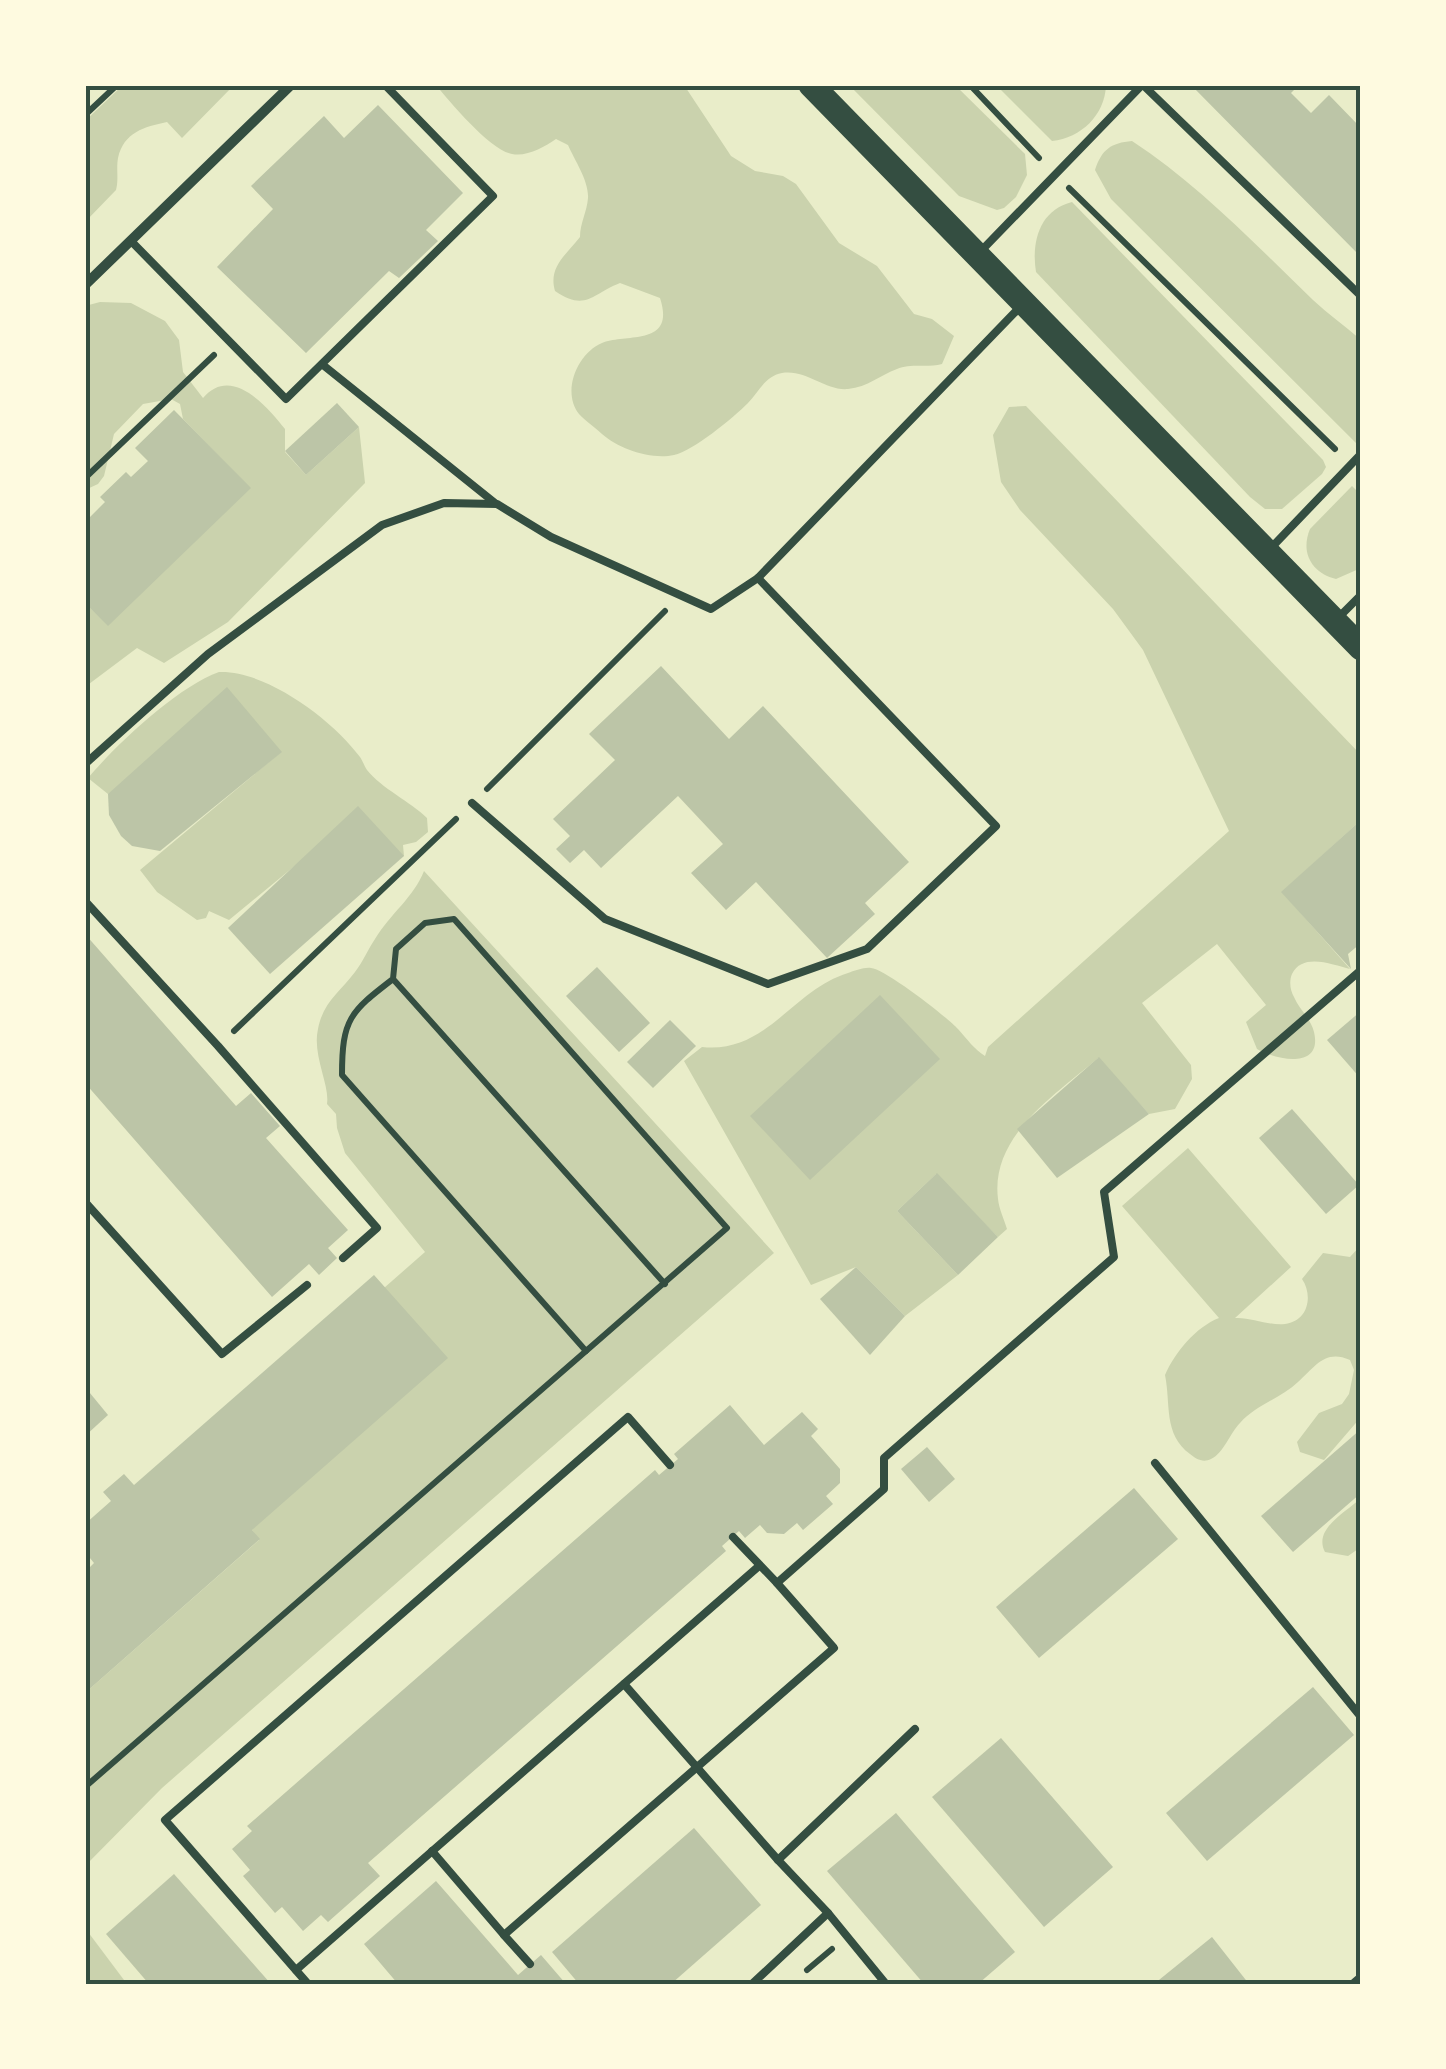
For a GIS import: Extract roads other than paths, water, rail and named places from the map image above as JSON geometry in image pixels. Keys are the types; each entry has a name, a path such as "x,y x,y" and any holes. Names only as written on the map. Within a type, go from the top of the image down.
{"main road":[{"path":"811,85 1361,648"}],"street":[{"path":"85,286 285,87"},
{"path":"1354,1984 1361,1978"}],"lane":[{"path":"131,240 286,399 494,196 385,85"},
{"path":"977,255 1142,85 1361,296"},
{"path":"324,365 497,504 552,536 711,608 758,578 1024,303"},
{"path":"1267,552 1361,454"},
{"path":"85,764 208,654 382,525 444,502 497,504"},
{"path":"472,803 605,919 768,984 867,949 996,826 758,578"},
{"path":"1335,621 1361,595"},
{"path":"85,901 377,1228 342,1258"},
{"path":"777,1582 884,1489 884,1458 1114,1257 1104,1192 1361,970"},
{"path":"85,1202 222,1354 308,1285"},
{"path":"308,1984 165,1820 628,1417 670,1465"},
{"path":"1154,1463 1361,1717"},
{"path":"504,1935 834,1648 733,1537"},
{"path":"296,1970 758,1566"},
{"path":"624,1684 828,1913 886,1984"},
{"path":"778,1860 915,1729"},
{"path":"432,1851 530,1964"},
{"path":"752,1984 828,1913"}]}
